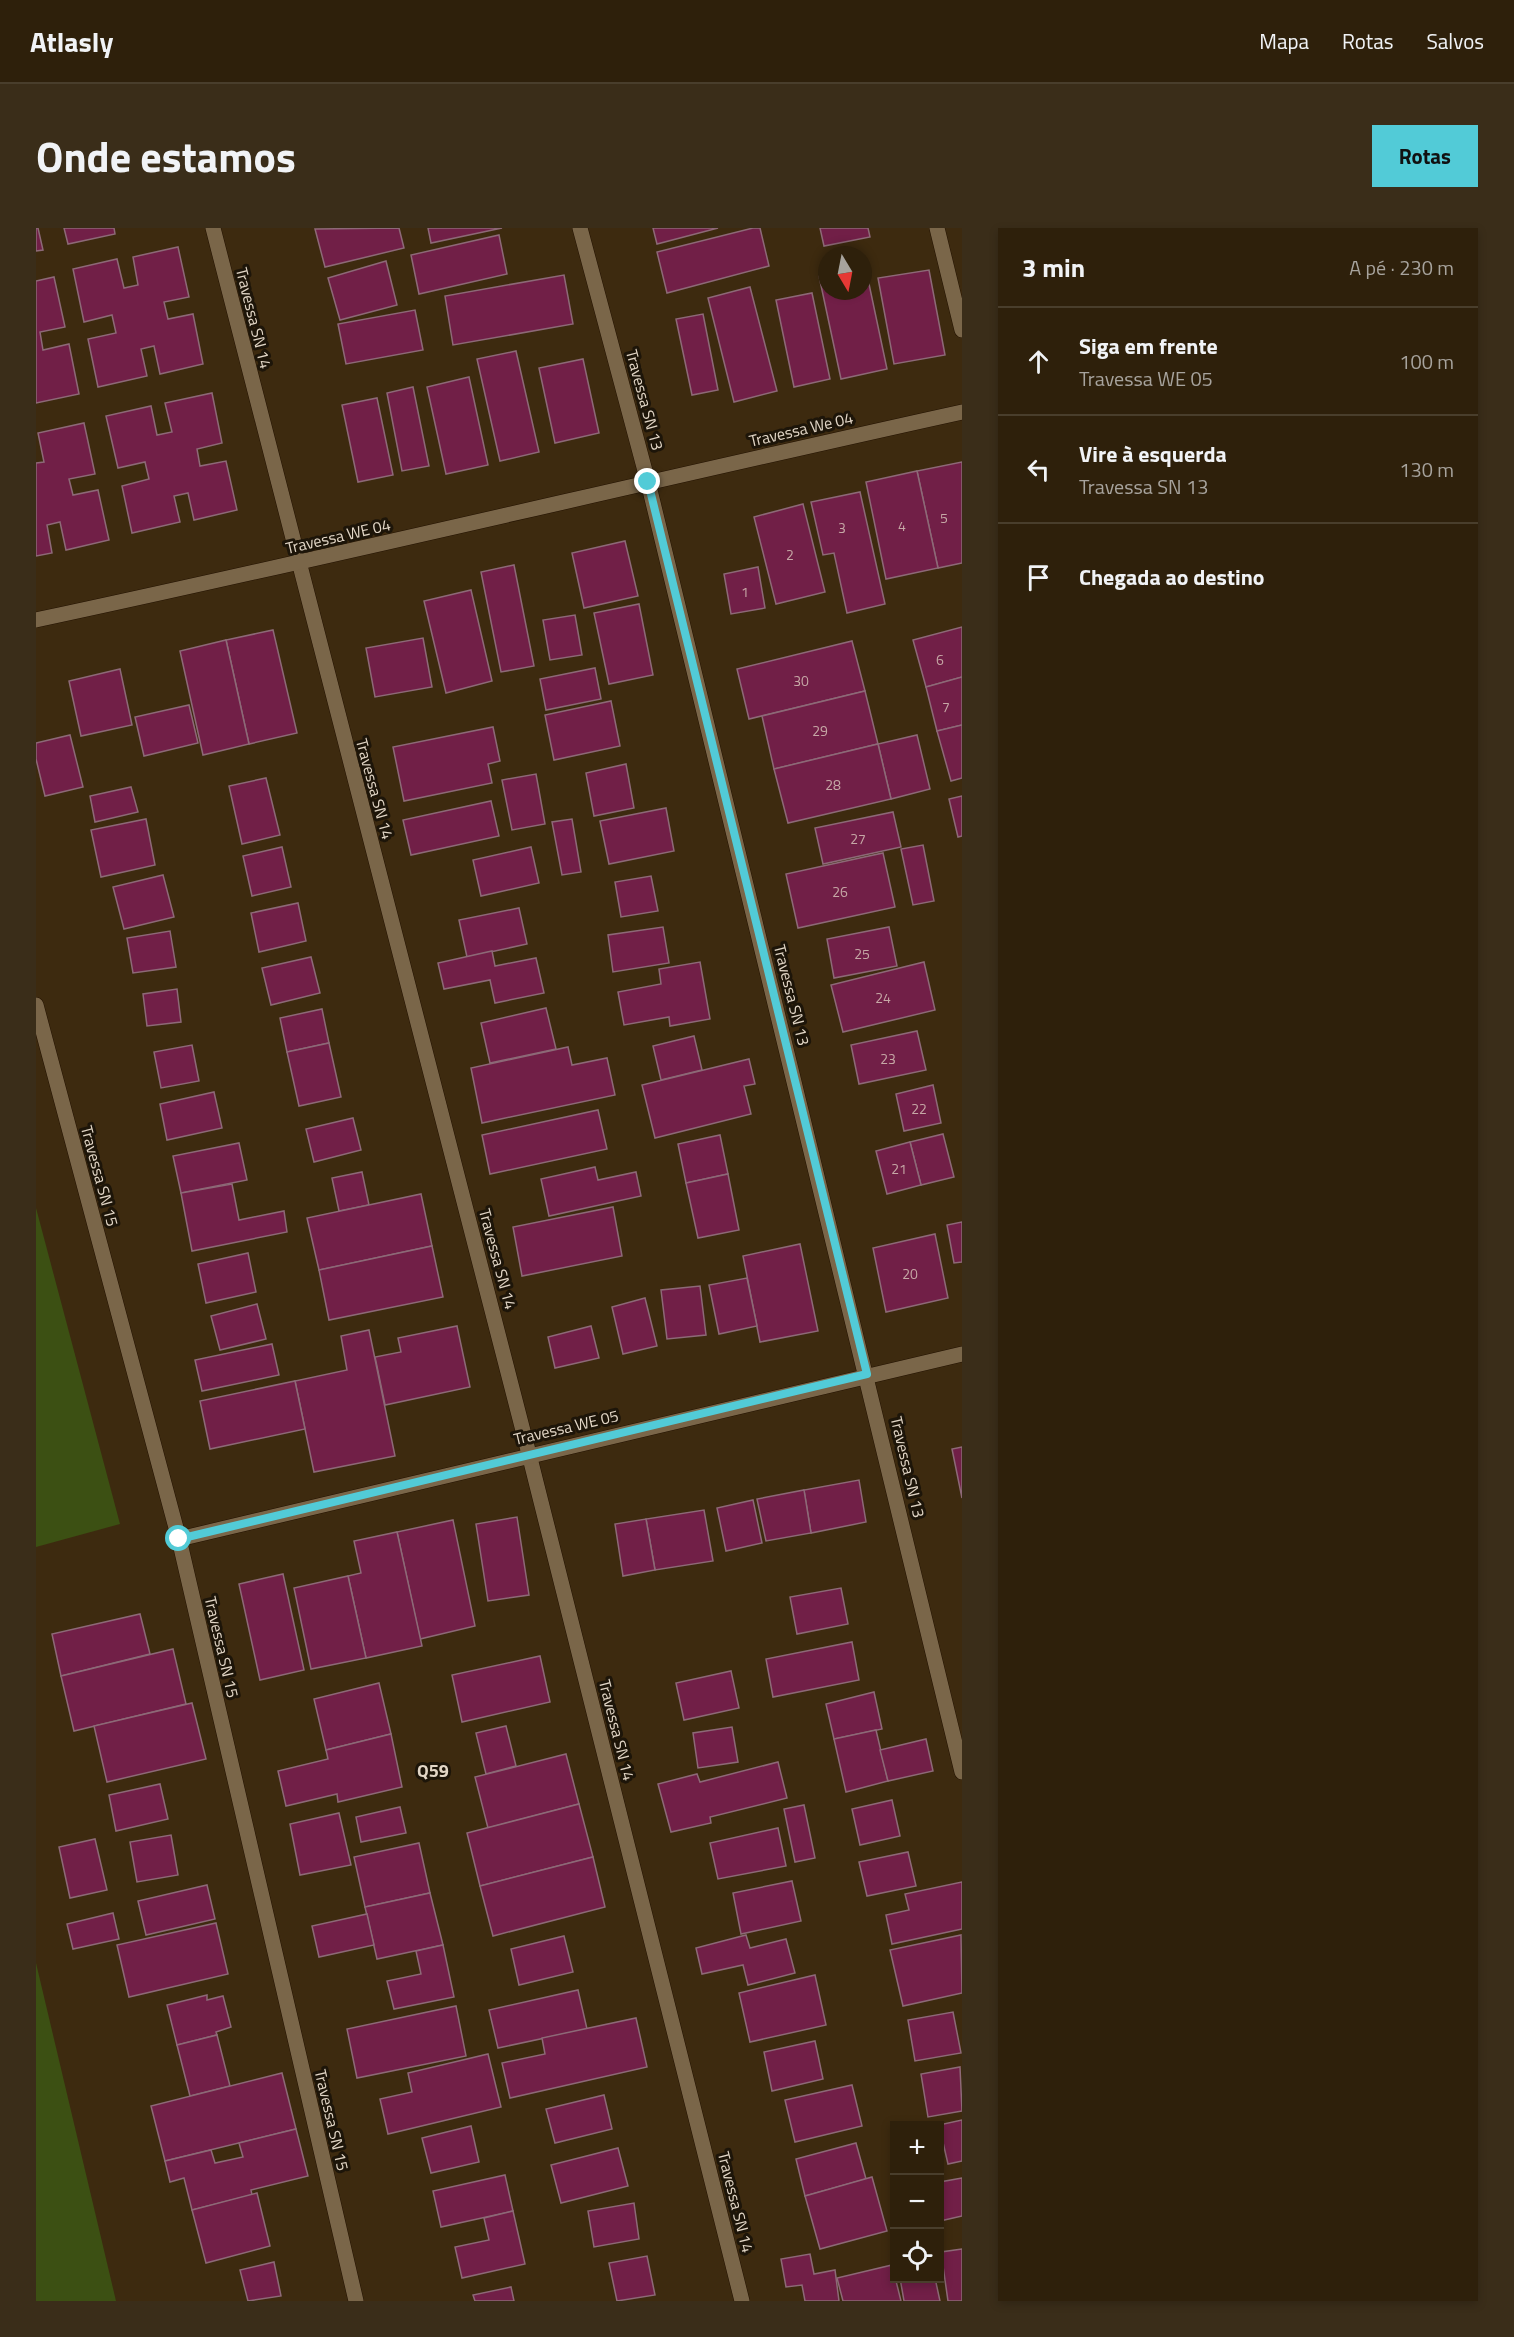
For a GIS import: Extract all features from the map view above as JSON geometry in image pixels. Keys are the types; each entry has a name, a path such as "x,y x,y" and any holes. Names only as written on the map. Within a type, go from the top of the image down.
{"street":[{"name":"Travessa SN 14","path":"213,228 298,564 530,1454 742,2301"},
{"name":"Travessa SN 13","path":"580,228 648,482 867,1374 962,1772"},
{"path":"937,228 962,330"},
{"name":"Travessa We 04","path":"648,482 962,412"},
{"name":"Travessa WE 04","path":"36,620 298,564 648,482"},
{"name":"Travessa SN 15","path":"36,1005 179,1539 356,2301"},
{"name":"Travessa WE 05","path":"179,1539 867,1374 962,1354"}],"green space":[{"path":"36,1208 120,1524 36,1547"},
{"path":"36,1963 116,2301 36,2301"}],"building":[{"path":"36,228 38,228 43,250 36,251"},
{"path":"64,228 114,228 115,234 68,244"},
{"path":"399,228 404,248 325,267 315,229"},
{"path":"428,228 502,228 431,243"},
{"path":"653,228 718,228 657,244"},
{"path":"760,228 769,266 667,293 657,252"},
{"path":"820,228 868,228 870,237 824,246"},
{"path":"499,235 507,274 419,294 411,255"},
{"path":"178,247 189,297 164,302 168,319 193,314 203,364 160,374 154,346 141,349 147,376 98,387 88,339 116,333 112,315 84,322 73,269 117,259 124,288 138,285 133,257"},
{"path":"386,261 397,305 340,320 328,278"},
{"path":"929,270 945,355 894,364 878,278"},
{"path":"564,275 573,324 453,345 445,296"},
{"path":"54,277 65,327 40,332 43,350 69,344 79,394 36,403 36,281"},
{"path":"750,287 777,391 734,402 708,298"},
{"path":"812,293 830,379 794,387 776,300"},
{"path":"872,298 887,369 841,379 824,300 872,300"},
{"path":"415,310 423,350 346,364 338,324"},
{"path":"703,314 718,390 692,395 676,319"},
{"path":"516,351 539,452 500,461 477,359"},
{"path":"583,359 599,433 555,443 539,368"},
{"path":"469,377 488,465 446,474 427,387"},
{"path":"413,387 429,466 402,471 387,393"},
{"path":"212,393 222,443 197,449 200,466 226,461 237,510 194,520 188,493 174,496 180,522 132,533 122,486 149,479 145,462 118,468 106,416 151,406 157,435 172,432 165,403"},
{"path":"377,398 393,475 358,482 342,405"},
{"path":"84,423 95,474 69,479 73,495 98,490 109,540 66,550 60,522 47,525 52,553 36,556 36,463 44,462 38,433"},
{"path":"962,462 962,563 938,568 917,471"},
{"path":"917,471 938,568 886,579 866,482"},
{"path":"860,492 885,604 847,613 834,553 823,555 811,502"},
{"path":"803,504 825,592 776,604 754,517"},
{"path":"625,541 638,596 584,608 572,553"},
{"path":"514,565 534,666 501,672 481,572"},
{"path":"758,567 765,608 731,614 724,574"},
{"path":"471,590 492,681 446,693 424,601"},
{"path":"639,604 653,675 609,684 594,613"},
{"path":"575,615 582,655 550,660 543,620"},
{"path":"962,627 962,677 926,687 913,640"},
{"path":"273,630 297,733 249,744 226,640"},
{"path":"423,638 432,687 375,697 366,648"},
{"path":"226,640 249,744 203,755 180,651"},
{"path":"852,641 865,691 749,719 737,669"},
{"path":"595,668 601,699 546,710 540,679"},
{"path":"120,669 132,725 81,736 69,681"},
{"path":"962,677 962,725 937,731 926,687"},
{"path":"865,691 878,744 774,769 762,716"},
{"path":"611,701 620,746 554,760 545,715"},
{"path":"189,705 198,743 144,756 135,717"},
{"path":"962,725 962,778 951,781 937,731"},
{"path":"493,727 500,761 488,764 492,783 404,801 393,747"},
{"path":"70,735 83,787 45,796 36,759 36,743"},
{"path":"917,735 930,789 891,799 878,744"},
{"path":"878,744 891,799 788,823 774,769"},
{"path":"626,764 634,808 594,816 586,773"},
{"path":"536,774 545,824 512,830 502,780"},
{"path":"266,778 280,835 242,844 229,786"},
{"path":"131,787 138,812 95,822 90,796"},
{"path":"962,796 962,836 958,837 949,799"},
{"path":"491,801 499,836 411,855 403,820"},
{"path":"666,808 674,851 609,864 600,821"},
{"path":"893,812 901,847 823,864 815,828"},
{"path":"146,819 155,865 101,877 91,830"},
{"path":"572,819 581,872 562,875 552,822"},
{"path":"923,845 934,901 913,905 901,849"},
{"path":"282,847 291,887 252,896 243,856"},
{"path":"531,847 539,883 481,896 473,860"},
{"path":"883,853 895,907 798,928 786,874"},
{"path":"163,875 174,917 124,929 113,887"},
{"path":"651,876 658,911 621,917 615,882"},
{"path":"298,903 306,941 259,952 251,913"},
{"path":"519,908 527,944 467,957 459,920"},
{"path":"663,927 669,963 613,972 608,935"},
{"path":"889,927 897,966 834,978 827,939"},
{"path":"170,931 176,967 133,973 127,938"},
{"path":"492,951 495,966 536,958 544,993 495,1003 490,980 444,989 438,963"},
{"path":"311,957 320,993 271,1005 262,968"},
{"path":"700,962 710,1019 670,1026 669,1017 624,1025 618,992 661,984 659,969"},
{"path":"924,962 935,1010 843,1032 831,985"},
{"path":"177,989 181,1022 147,1026 143,994"},
{"path":"546,1008 556,1049 490,1063 481,1023"},
{"path":"322,1009 329,1043 287,1052 280,1018"},
{"path":"917,1031 926,1070 859,1084 851,1045"},
{"path":"694,1036 702,1070 661,1080 653,1046"},
{"path":"329,1043 341,1097 299,1106 287,1052"},
{"path":"192,1045 199,1081 161,1088 154,1052"},
{"path":"568,1047 572,1065 607,1058 615,1095 482,1123 471,1068"},
{"path":"749,1059 755,1084 744,1086 751,1114 655,1138 642,1085"},
{"path":"933,1085 941,1123 904,1131 896,1094"},
{"path":"214,1092 222,1128 167,1140 160,1104"},
{"path":"598,1110 607,1149 490,1174 482,1135"},
{"path":"353,1118 361,1150 314,1162 306,1129"},
{"path":"943,1134 954,1177 921,1185 910,1142"},
{"path":"720,1135 728,1174 686,1183 678,1144"},
{"path":"910,1142 921,1185 887,1194 876,1151"},
{"path":"239,1143 247,1180 181,1193 173,1156"},
{"path":"595,1167 598,1180 636,1172 641,1196 549,1216 541,1179"},
{"path":"362,1172 369,1205 339,1211 332,1178"},
{"path":"728,1174 739,1230 698,1238 686,1183"},
{"path":"232,1184 239,1220 284,1211 287,1232 192,1251 181,1193"},
{"path":"421,1194 432,1246 319,1270 307,1218"},
{"path":"613,1207 622,1256 522,1276 513,1227"},
{"path":"962,1222 962,1262 954,1263 947,1225"},
{"path":"935,1234 948,1298 886,1312 873,1248"},
{"path":"800,1244 818,1331 760,1342 743,1256"},
{"path":"432,1246 443,1297 329,1320 319,1270"},
{"path":"248,1253 256,1292 206,1303 198,1264"},
{"path":"747,1278 757,1326 719,1334 709,1285"},
{"path":"700,1286 706,1335 667,1339 661,1290"},
{"path":"645,1298 657,1346 623,1354 612,1307"},
{"path":"257,1304 266,1339 220,1350 211,1316"},
{"path":"457,1326 470,1387 385,1405 375,1357 401,1352 398,1338"},
{"path":"591,1326 599,1358 555,1368 548,1337"},
{"path":"369,1330 395,1456 314,1472 295,1381 347,1370 341,1336"},
{"path":"272,1344 279,1375 202,1391 195,1360"},
{"path":"295,1381 305,1429 210,1449 200,1401"},
{"path":"962,1447 962,1498 952,1449"},
{"path":"859,1480 866,1522 811,1533 804,1490"},
{"path":"804,1490 811,1533 766,1541 757,1499"},
{"path":"753,1500 762,1543 726,1551 717,1508"},
{"path":"704,1510 713,1561 655,1570 646,1519"},
{"path":"517,1517 529,1595 488,1601 476,1524"},
{"path":"646,1519 655,1570 623,1576 615,1524"},
{"path":"453,1520 475,1626 420,1639 397,1532"},
{"path":"397,1532 422,1646 366,1658 348,1576 361,1573 354,1541"},
{"path":"283,1574 304,1670 260,1680 239,1584"},
{"path":"348,1576 366,1658 311,1669 294,1588"},
{"path":"841,1588 848,1624 797,1634 790,1597"},
{"path":"140,1614 150,1654 61,1676 52,1634"},
{"path":"852,1642 859,1680 773,1697 766,1659"},
{"path":"173,1649 186,1704 74,1731 61,1676"},
{"path":"540,1656 550,1702 462,1722 452,1675"},
{"path":"731,1671 739,1708 684,1720 676,1683"},
{"path":"379,1683 391,1734 326,1750 314,1699"},
{"path":"874,1692 882,1729 834,1739 826,1704"},
{"path":"192,1703 206,1759 107,1782 94,1726"},
{"path":"506,1726 516,1766 486,1774 476,1733"},
{"path":"732,1727 738,1762 698,1768 693,1733"},
{"path":"876,1730 888,1781 846,1792 834,1739"},
{"path":"391,1734 402,1787 338,1802 337,1794 286,1806 278,1771 328,1759 326,1750"},
{"path":"926,1739 933,1771 888,1781 880,1750"},
{"path":"566,1754 579,1804 488,1828 475,1777"},
{"path":"778,1762 787,1798 710,1817 711,1823 671,1832 658,1784 697,1774 700,1782"},
{"path":"160,1784 168,1819 116,1831 109,1795"},
{"path":"892,1800 900,1836 860,1845 852,1809"},
{"path":"579,1804 593,1857 480,1886 467,1833"},
{"path":"804,1805 815,1858 795,1862 784,1809"},
{"path":"400,1807 406,1833 361,1842 356,1817"},
{"path":"339,1813 351,1865 300,1875 290,1824"},
{"path":"778,1828 786,1866 718,1879 710,1843"},
{"path":"171,1835 178,1875 137,1882 130,1842"},
{"path":"95,1839 107,1890 70,1898 59,1847"},
{"path":"419,1843 430,1893 365,1907 354,1857"},
{"path":"908,1852 916,1886 867,1896 859,1862"},
{"path":"593,1857 605,1907 493,1936 480,1886"},
{"path":"792,1881 801,1921 741,1934 733,1893"},
{"path":"962,1882 962,1929 892,1944 886,1915 909,1910 905,1894"},
{"path":"207,1885 215,1919 146,1935 138,1901"},
{"path":"430,1893 443,1945 377,1959 365,1907"},
{"path":"113,1913 119,1939 73,1949 67,1924"},
{"path":"367,1914 374,1945 319,1957 312,1926"},
{"path":"216,1923 228,1974 129,1997 117,1945"},
{"path":"746,1935 750,1948 786,1939 795,1973 748,1985 743,1965 702,1974 696,1948"},
{"path":"961,1935 962,1993 903,2006 890,1950"},
{"path":"564,1936 573,1972 519,1985 511,1949"},
{"path":"443,1945 454,1997 394,2009 387,1981 421,1974 416,1951"},
{"path":"815,1975 826,2025 750,2042 739,1993"},
{"path":"578,1990 587,2029 498,2048 489,2010"},
{"path":"207,1995 207,2000 223,1996 231,2027 216,2032 217,2035 177,2045 167,2005"},
{"path":"456,2006 466,2056 357,2078 347,2029"},
{"path":"953,2012 961,2053 915,2061 908,2020"},
{"path":"636,2018 647,2067 510,2098 502,2063 545,2054 542,2038"},
{"path":"217,2035 230,2086 190,2096 177,2045"},
{"path":"815,2041 823,2079 772,2091 764,2052"},
{"path":"488,2054 501,2107 388,2134 380,2099 412,2092 408,2073"},
{"path":"960,2067 962,2111 928,2117 921,2074"},
{"path":"282,2073 296,2129 165,2161 151,2106"},
{"path":"852,2085 862,2126 795,2142 785,2100"},
{"path":"604,2095 612,2129 555,2143 546,2109"},
{"path":"962,2120 962,2161 948,2164 944,2147 944,2124"},
{"path":"471,2126 479,2162 431,2173 422,2138"},
{"path":"296,2129 308,2176 251,2190 252,2195 192,2210 184,2178 170,2182 165,2161 211,2150 215,2163 243,2157 239,2143"},
{"path":"856,2143 866,2179 805,2196 796,2159"},
{"path":"618,2148 628,2186 561,2203 551,2165"},
{"path":"505,2175 513,2211 441,2227 433,2191"},
{"path":"872,2177 887,2231 820,2249 805,2196"},
{"path":"962,2178 962,2216 944,2220 944,2181"},
{"path":"257,2193 270,2246 206,2263 192,2210"},
{"path":"634,2203 639,2239 594,2247 588,2211"},
{"path":"513,2211 525,2264 462,2278 455,2247 489,2240 484,2218"},
{"path":"962,2249 962,2301 948,2301 944,2252"},
{"path":"810,2254 814,2274 835,2270 839,2301 805,2301 802,2285 786,2287 781,2259"},
{"path":"647,2256 655,2295 617,2301 609,2263"},
{"path":"274,2262 281,2296 248,2301 240,2270"},
{"path":"890,2265 890,2283 896,2283 901,2301 843,2301 837,2278"},
{"path":"901,2283 936,2283 940,2301 904,2301"},
{"path":"511,2287 514,2301 475,2301 473,2295"}],"district":[{"name":"Q59","path":"433,1770"}],"route":[{"path":"179,1539 867,1374 648,482"}]}
